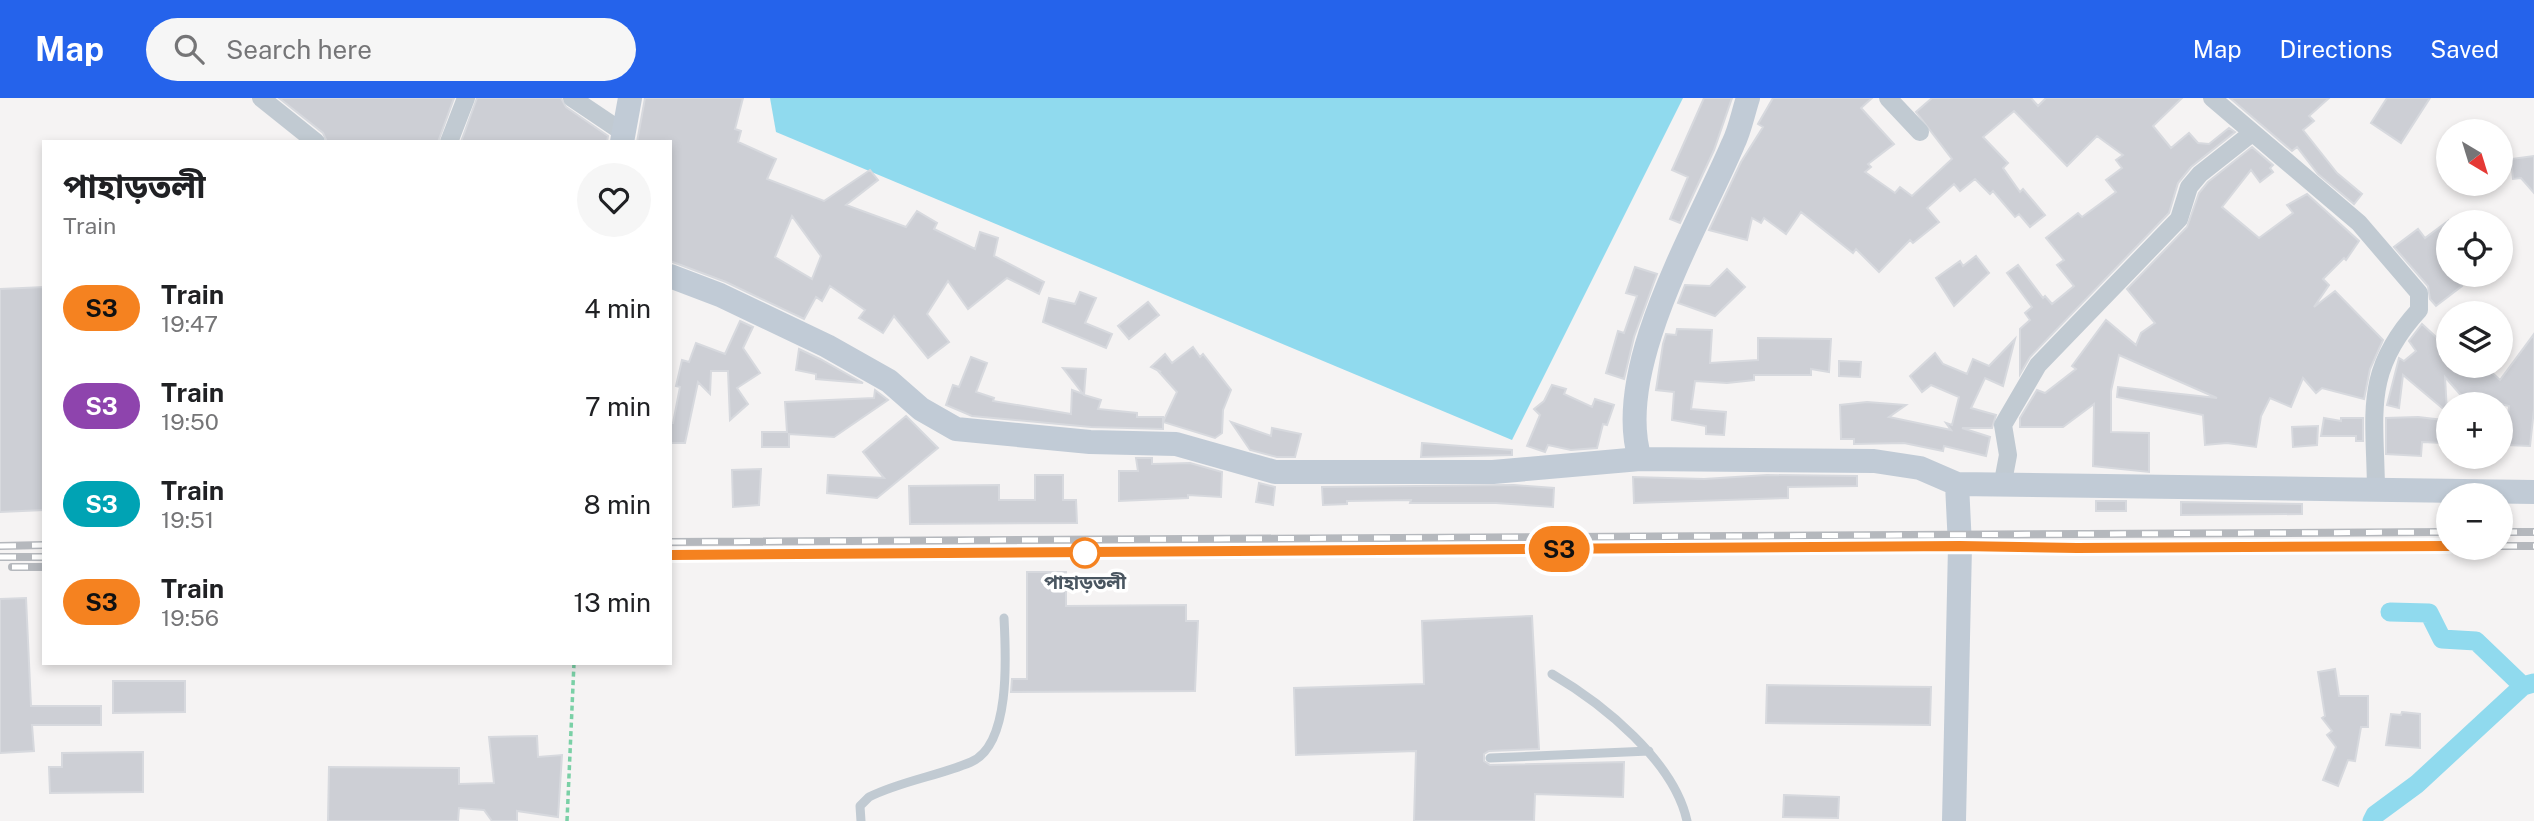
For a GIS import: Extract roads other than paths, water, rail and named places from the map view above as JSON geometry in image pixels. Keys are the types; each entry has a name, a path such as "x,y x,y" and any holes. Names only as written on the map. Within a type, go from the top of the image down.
{"street":[{"path":"261,98 314,140"},
{"path":"450,140 466,98"},
{"path":"576,99 623,137 630,98"},
{"path":"1640,459 1634,443 1636,397 1644,348 1735,142 1748,98"},
{"path":"1888,98 1920,132"},
{"path":"2211,98 2359,223 2418,293 2419,310 2398,332 2374,387 2376,488"},
{"path":"2002,487 2008,455 2003,425 2038,365 2179,219 2189,187 2200,174 2252,133"},
{"path":"672,277 720,295 827,346 889,382 921,409 956,429 1090,442 1175,444 1275,472 1493,472 1640,459 1874,460 1920,468 1957,484 2002,487 2376,488 2534,492"},
{"path":"1954,821 1960,546 1957,484"}],"lane":[{"path":"861,821 860,806 869,797 971,762 992,744 999,726 1004,618"},
{"path":"1552,674 1572,686 1649,751 1684,808 1687,821"},
{"path":"1490,758 1649,751"}],"water":[{"path":"770,98 1683,98 1512,440 776,132"}],"waterway":[{"path":"2390,612 2429,613 2442,639 2476,641 2523,686"},
{"path":"2372,821 2375,815 2417,784 2523,686 2534,683"}],"railway":[{"path":"672,542 2436,532"},
{"path":"2513,532 2534,532"},
{"path":"0,546 42,545"},
{"path":"672,555 1960,546 2436,546"},
{"path":"2513,546 2534,546"},
{"path":"0,557 42,557"},
{"path":"12,567 42,567"}],"train":[{"name":"S3","path":"672,555 1960,546 2436,546"}],"place":[{"name":"পাহাড়তলী","path":"1085,553"}]}
